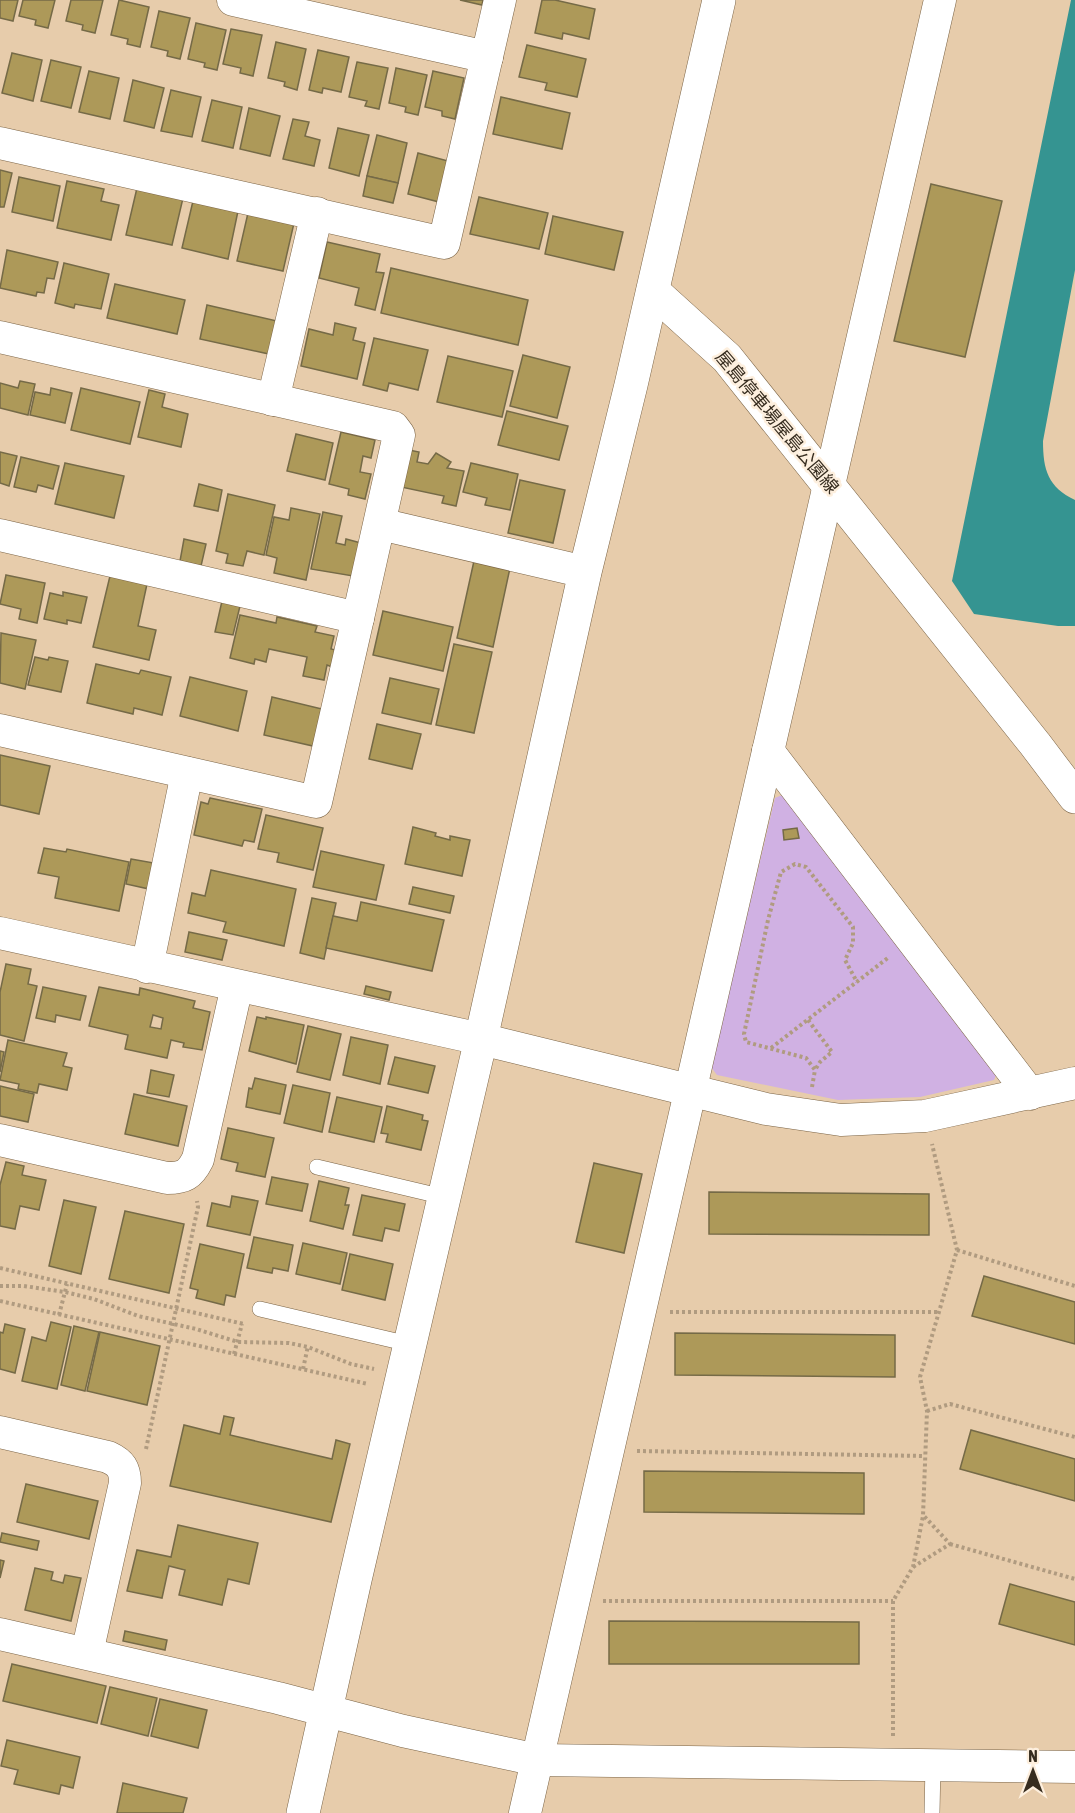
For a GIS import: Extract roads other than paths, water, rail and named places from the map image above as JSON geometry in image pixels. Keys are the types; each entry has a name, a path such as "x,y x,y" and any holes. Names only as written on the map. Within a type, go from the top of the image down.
{"street":[{"path":"233,0 487,57"},
{"path":"0,143 444,243 500,0"},
{"path":"303,1813 409,1344 481,1039 585,572 653,291 719,0"},
{"path":"525,1813 940,0"},
{"path":"273,400 316,213"},
{"name":"屋島停車場屋島公園線","path":"653,291 727,358 830,485 1075,797"},
{"path":"0,337 393,427 399,435 316,802 0,730"},
{"path":"380,524 585,572"},
{"path":"0,535 358,618"},
{"path":"768,752 1030,1094"},
{"path":"147,967 187,773"},
{"path":"0,933 481,1039 766,1109 841,1120 925,1116 1075,1083"},
{"path":"0,1140 167,1179 187,1176 198,1159 237,986"},
{"path":"0,1432 108,1457 122,1466 125,1483 87,1653"},
{"path":"0,1634 326,1710 404,1731 537,1760 1075,1767"}],"lane":[{"path":"316,1167 444,1197"},
{"path":"260,1309 409,1344"},
{"path":"933,1764 933,1813"}],"water":[{"path":"1071,0 1075,0 1075,270 1043,441 1044,461 1049,476 1059,489 1075,500 1075,626 1058,626 974,614 952,581"}]}
